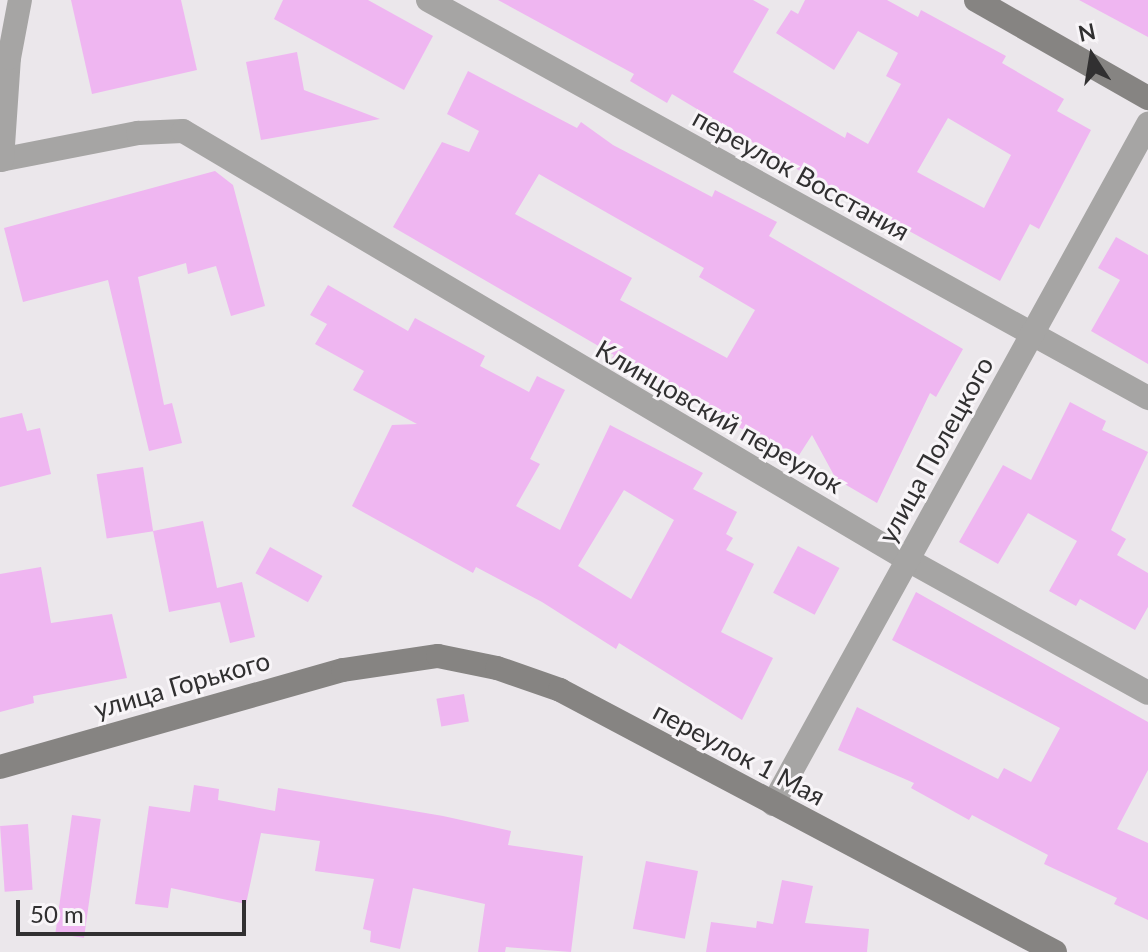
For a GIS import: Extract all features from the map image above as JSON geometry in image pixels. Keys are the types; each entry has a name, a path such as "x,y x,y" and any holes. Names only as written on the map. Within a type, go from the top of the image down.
{"street":[{"path":"1,160 9,58 20,0"},
{"name":"переулок Восстания","path":"428,0 1148,398"},
{"path":"976,0 1148,98"},
{"name":"улица Полецкого","path":"773,804 1148,124"},
{"name":"Клинцовский переулок","path":"1,160 138,133 183,131 223,150 266,184 908,560 1148,693"},
{"name":"переулок 1 Мая","path":"381,661 438,656 497,668 547,686 1055,952"},
{"name":"улица Горького","path":"0,767 381,661"}],"building":[{"path":"71,0 181,0 197,70 92,94"},
{"path":"283,0 368,0 433,36 404,90 274,19"},
{"path":"498,0 753,0 769,9 733,72 845,138 847,132 868,144 901,84 886,76 898,53 858,31 834,70 776,33 791,10 798,14 805,0 887,0 918,17 921,10 1006,56 1002,63 1064,99 1057,111 1091,130 1039,229 1030,224 1000,281 800,171 672,94 667,103 630,81 634,74","holes":["948,118 1011,155 984,208 917,172"]},
{"path":"1079,0 1148,0 1148,37"},
{"path":"297,52 304,90 380,119 261,140 246,62"},
{"path":"468,71 577,128 581,122 613,145 712,197 715,190 777,222 769,236 963,349 936,397 930,393 877,503 836,479 812,435 794,463 773,446 612,358 614,355 393,227 442,142 469,152 479,131 447,114","holes":["539,174 704,268 699,277 755,310 727,358 620,300 632,278 515,214"]},
{"path":"215,171 233,185 265,306 231,316 216,266 188,274 186,263 138,277 164,405 172,403 182,443 149,451 108,280 23,302 4,228"},
{"path":"1116,237 1148,255 1148,364 1091,331 1120,280 1098,268"},
{"path":"328,285 408,331 415,318 485,356 480,366 529,392 537,376 565,390 530,459 540,464 516,506 560,530 610,425 703,473 693,489 737,512 726,534 733,538 726,550 754,564 721,632 773,658 742,720 619,643 616,649 542,602 476,567 473,573 352,506 392,425 417,424 353,390 364,371 315,344 327,324 310,315","holes":["624,490 674,520 631,599 578,566"]},
{"path":"1070,402 1106,421 1102,430 1148,452 1111,530 1126,539 1117,555 1148,573 1148,607 1135,630 1080,599 1076,606 1049,591 1077,541 1028,513 998,564 959,542 1003,465 1031,480"},
{"path":"22,413 27,431 40,428 51,474 0,487 0,418"},
{"path":"143,467 153,531 107,539 97,474"},
{"path":"203,521 217,588 242,582 255,637 230,643 220,602 169,612 153,531"},
{"path":"798,546 839,568 815,615 773,593"},
{"path":"270,547 322,576 308,602 255,573"},
{"path":"41,567 51,623 112,614 127,678 33,696 34,703 0,712 0,574"},
{"path":"916,592 1148,722 1148,770 1117,829 1148,843 1148,920 1114,904 1117,898 1044,864 1048,855 972,815 969,820 911,788 914,783 838,750 857,707 998,779 1004,768 1031,782 1060,728 892,640"},
{"path":"464,694 469,722 441,726 436,699"},
{"path":"194,785 219,789 218,800 275,811 278,788 443,816 511,831 508,845 583,856 571,952 506,947 505,952 478,952 485,904 413,888 400,949 370,942 371,931 363,929 374,879 315,871 320,841 261,833 246,904 171,888 168,908 135,904 149,806 190,812"},
{"path":"72,815 101,819 84,938 55,934"},
{"path":"28,824 33,890 5,892 0,826"},
{"path":"646,861 698,871 685,939 633,929"},
{"path":"782,880 813,886 805,923 869,929 867,952 706,952 711,922 756,928 757,921 773,924"}]}
